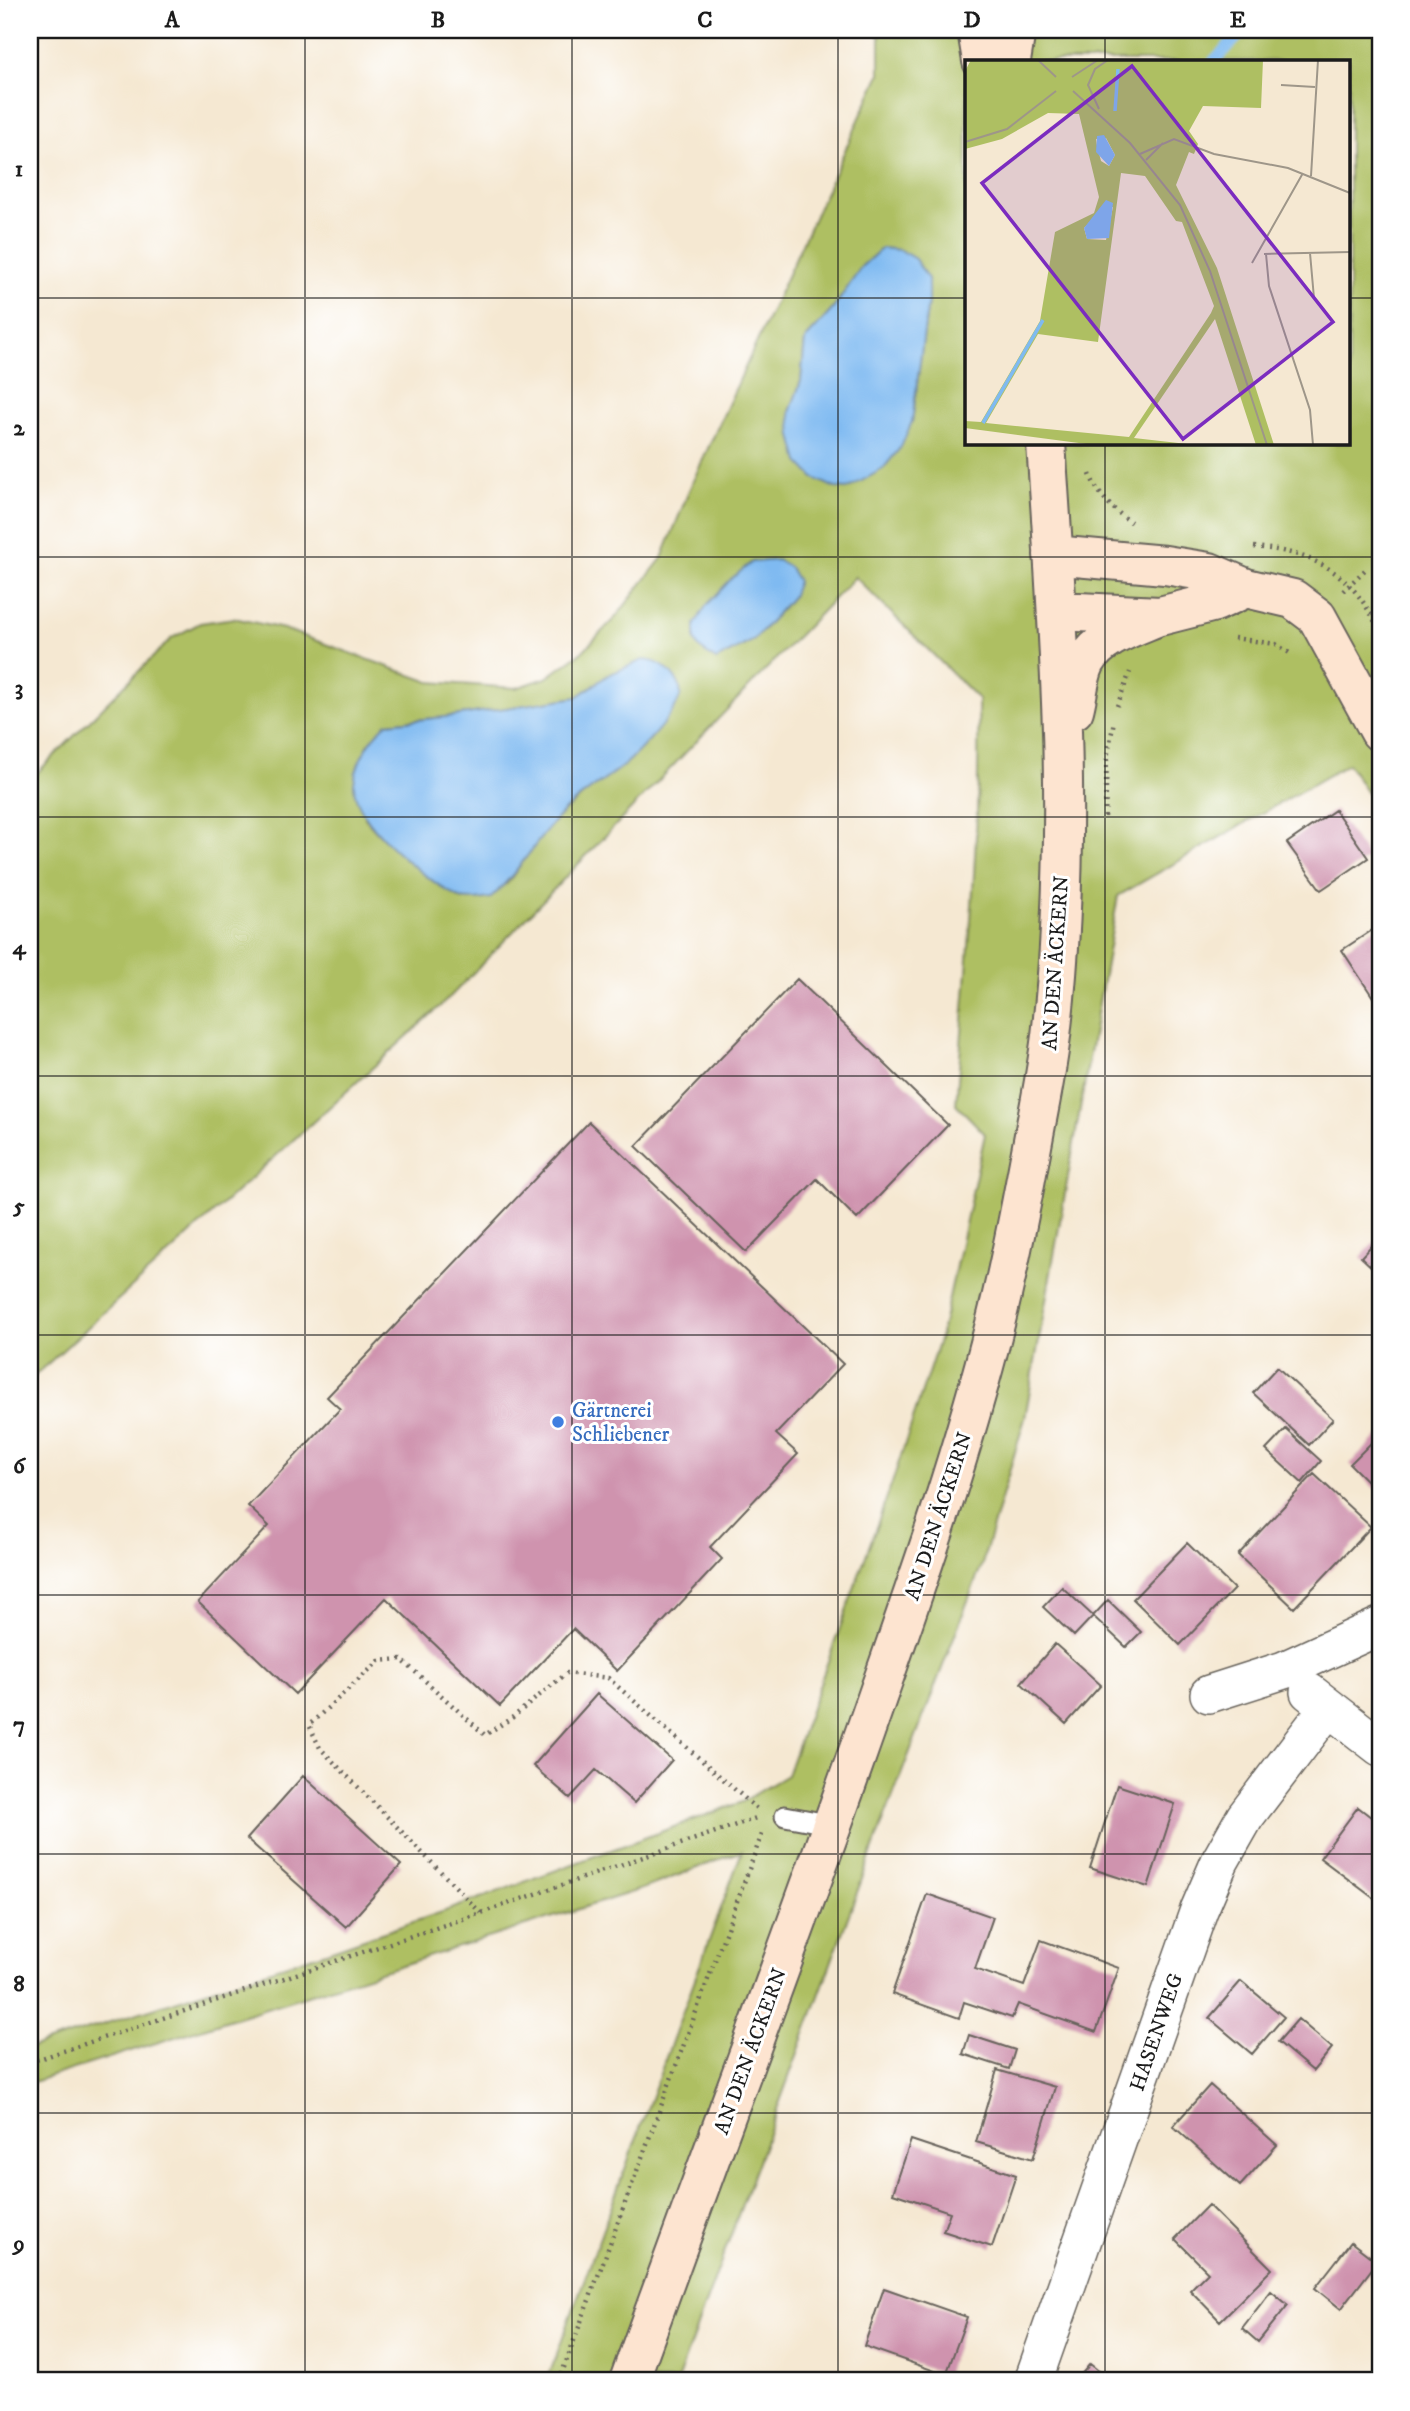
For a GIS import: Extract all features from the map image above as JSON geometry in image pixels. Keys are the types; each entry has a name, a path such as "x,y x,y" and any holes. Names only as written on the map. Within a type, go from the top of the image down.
{"main road":[{"path":"977,30 982,60"},
{"path":"1011,60 1016,30"},
{"name":"AN DEN ÄCKERN","path":"629,2381 833,1825 927,1555 966,1431 995,1323 1020,1213 1052,1030 1062,913 1064,753 1058,611 1046,444"},
{"path":"1053,555 1165,565 1209,572 1246,588 1293,599 1317,617 1380,732"},
{"path":"1064,753 1086,662 1102,644 1124,630 1160,616 1215,602 1246,588"},
{"path":"1058,611 1160,616"}],"street":[{"path":"1209,1695 1284,1670 1380,1626"},
{"path":"1284,1670 1328,1708 1380,1747"},
{"name":"HASENWEG","path":"1033,2381 1199,1910 1220,1861 1245,1817 1328,1708"}],"lane":[{"path":"785,1815 833,1825"}],"path":[{"path":"1088,468 1091,479 1121,516"},
{"path":"1225,637 1276,644 1298,659"},
{"path":"30,2062 481,1913 764,1815 608,1678 567,1673 513,1717 485,1735 401,1659 379,1661 309,1725 320,1748 481,1913"},
{"path":"559,2381 769,1815 785,1815"}],"green space":[{"path":"873,30 1380,30 1380,785 1367,793 1348,764 1118,896 1025,1418 982,1564 883,1822 677,2381 547,2381 742,1851 642,1889 30,2083 30,2048 448,1910 742,1802 787,1775 892,1483 941,1334 985,1134 956,1104 975,851 978,699 855,577 448,999 30,1380 30,780 172,638 200,623 234,618 284,629 430,682 516,688 546,678 582,652 615,618 662,558 693,481 880,74 880,37","holes":["862,266 928,279 928,302 912,422 790,412 801,381 805,340 833,309","792,597 754,640 716,660","578,697 653,736 630,760 561,814 538,840 507,884 462,900 398,852 365,818 368,745 387,723 454,716"]}],"water":[{"path":"882,248 900,250 915,259 928,279 928,302 912,422 901,447 883,469 847,489 835,488 814,478 799,462 792,436 790,412 801,381 805,340 833,309 862,266"},
{"path":"778,560 790,568 798,581 792,597 754,640 716,660 699,648 695,641 695,624 706,606 731,579 752,562"},
{"path":"643,660 661,665 677,681 680,697 672,712 630,760 559,816 491,898 463,899 430,879 378,832 356,798 354,783 358,766 365,750 387,723 454,716 577,697 608,675"}],"building":[{"path":"1335,810 1368,858 1321,890 1287,843"},
{"path":"1380,925 1380,1008 1342,950"},
{"path":"797,979 948,1125 857,1219 817,1179 746,1252 636,1146"},
{"name":"Gärtnerei Schliebener","path":"589,1122 843,1364 776,1434 798,1454 710,1547 722,1559 617,1671 573,1629 500,1706 386,1598 295,1694 198,1602 269,1526 248,1506 340,1409 327,1397"},
{"path":"1380,1236 1380,1275 1361,1257"},
{"path":"1277,1367 1333,1419 1309,1445 1253,1393"},
{"path":"1286,1429 1321,1461 1302,1483 1266,1450"},
{"path":"1380,1434 1380,1494 1350,1464"},
{"path":"1314,1474 1371,1527 1294,1608 1238,1555"},
{"path":"1187,1543 1234,1589 1180,1645 1133,1599"},
{"path":"1062,1587 1093,1616 1074,1636 1043,1607"},
{"path":"1108,1600 1141,1632 1126,1647 1093,1616"},
{"path":"1055,1644 1101,1685 1066,1724 1021,1683"},
{"path":"597,1694 672,1760 634,1803 596,1770 570,1798 533,1766"},
{"path":"303,1776 401,1865 346,1927 247,1839"},
{"path":"1117,1785 1175,1804 1148,1887 1090,1868"},
{"path":"1358,1807 1380,1824 1380,1903 1320,1858"},
{"path":"927,1894 993,1917 975,1969 1024,1986 1041,1940 1119,1968 1096,2032 1018,2004 1012,2018 964,2002 959,2018 892,1994"},
{"path":"1241,1981 1284,2017 1252,2054 1209,2018"},
{"path":"1298,2019 1332,2048 1313,2071 1278,2042"},
{"path":"969,2035 1015,2050 1009,2069 963,2054"},
{"path":"997,2070 1055,2087 1033,2159 976,2142"},
{"path":"1210,2085 1277,2145 1240,2186 1173,2126"},
{"path":"911,2140 1016,2175 992,2247 943,2231 950,2212 893,2193"},
{"path":"1208,2205 1272,2269 1220,2321 1190,2290 1208,2272 1175,2239"},
{"path":"1351,2242 1377,2262 1341,2309 1315,2288"},
{"path":"884,2288 967,2317 946,2375 864,2346"},
{"path":"1271,2291 1288,2305 1258,2342 1242,2328"},
{"path":"1090,2364 1111,2381 1084,2381 1079,2377"}],"waterway":[{"path":"1215,60 1244,30"}],"place":[{"name":"Gärtnerei Schliebener","path":"558,1422"}]}
